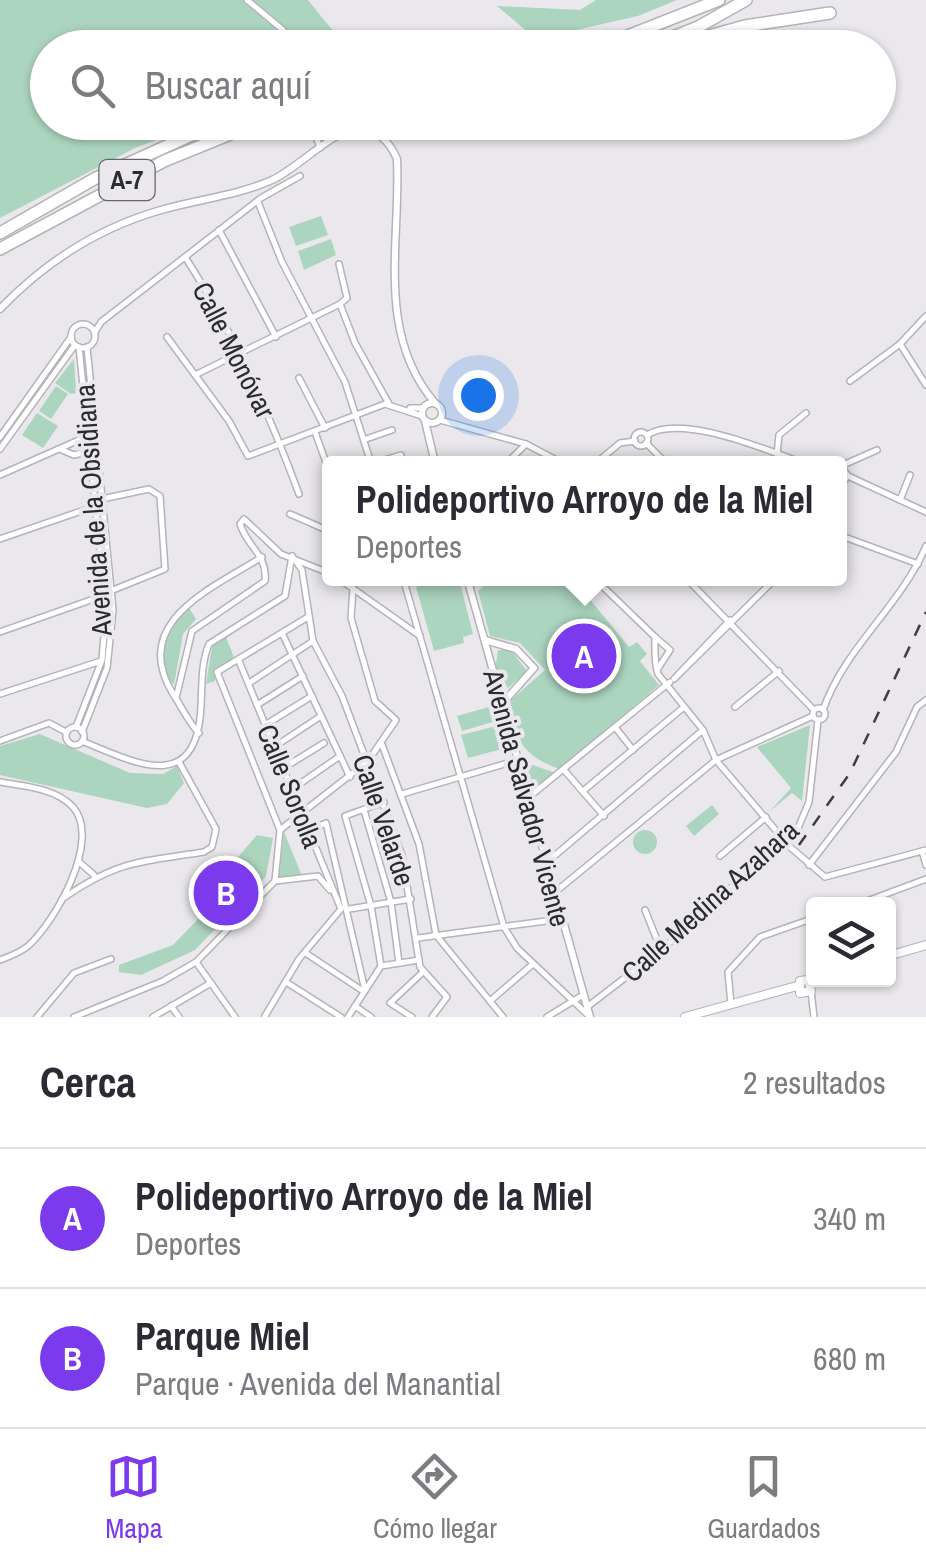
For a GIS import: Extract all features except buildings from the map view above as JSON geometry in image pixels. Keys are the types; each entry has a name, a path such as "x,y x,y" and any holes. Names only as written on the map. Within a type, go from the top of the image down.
{"highway":[{"path":"643,30 719,0"},
{"path":"690,30 746,0"},
{"path":"730,30 830,14"},
{"name":"A-7","path":"0,233 94,179 180,140"},
{"name":"A-7","path":"2,248 164,161 216,140"},
{"path":"0,224 94,179"}],"main road":[{"path":"896,954 926,945"},
{"path":"684,1017 785,988 806,986"}],"street":[{"path":"247,0 282,30"},
{"path":"318,140 321,149"},
{"path":"0,309 43,268 99,234 160,210 253,188 290,171 333,140"},
{"path":"385,140 392,148 397,166 394,296 402,336 439,418 429,436"},
{"path":"0,449 101,322 219,230 300,176"},
{"path":"260,200 358,415 371,456"},
{"path":"219,230 276,337"},
{"name":"Calle Monóvar","path":"185,257 207,290 280,444 298,494"},
{"path":"194,375 340,304 347,298 339,264"},
{"path":"340,304 355,343 389,404"},
{"path":"850,381 900,344 926,316"},
{"path":"0,437 77,325 101,322"},
{"path":"88,325 94,332"},
{"path":"71,337 80,347"},
{"path":"167,338 230,420 248,456 389,404 453,420 526,444 548,456"},
{"path":"900,344 926,385"},
{"name":"Avenida de la Obsidiana","path":"79,729 102,660 105,596 80,347"},
{"name":"Avenida de la Obsidiana","path":"79,729 107,668 112,590 80,347"},
{"path":"299,378 324,428"},
{"path":"420,380 433,456"},
{"path":"423,412 435,403"},
{"path":"776,454 780,435 806,413"},
{"path":"366,439 392,430"},
{"path":"635,441 638,433 694,430 781,456"},
{"path":"314,432 323,456"},
{"path":"646,444 647,435"},
{"path":"0,474 88,436"},
{"path":"605,456 620,443 635,441 646,444 658,456"},
{"path":"515,456 526,444"},
{"path":"62,450 74,455 90,450"},
{"path":"847,462 877,450"},
{"path":"900,500 910,474"},
{"path":"848,476 926,512"},
{"path":"102,499 155,490 160,496 166,561 161,574 112,590"},
{"path":"0,539 96,506"},
{"path":"290,514 322,528"},
{"path":"176,698 192,631 266,581 262,557 242,533 240,524 244,518 274,548 322,570"},
{"path":"847,538 918,564"},
{"path":"554,893 716,760 823,710 841,669 918,564 926,546"},
{"path":"74,1017 163,981 196,962 275,881 280,830 217,672 308,617 302,570 292,556"},
{"path":"66,732 70,744 82,740 131,763 151,767 178,760 193,749 200,734 209,644 285,596 292,556"},
{"path":"200,734 161,670 167,628 178,610 262,557"},
{"path":"351,586 420,636"},
{"path":"406,586 504,927 533,964 590,1017"},
{"name":"Avenida Salvador Vicente","path":"469,586 590,1017"},
{"path":"602,586 670,650 670,656 657,670"},
{"path":"694,586 779,671 815,715"},
{"path":"530,797 671,681 767,586"},
{"path":"280,830 368,761 394,717 375,701 351,618 354,588"},
{"path":"0,632 105,596"},
{"name":"Calle Velarde","path":"308,617 313,641 342,696 355,740 384,802 411,899 419,960 424,972 447,997 432,1017"},
{"path":"283,634 350,777"},
{"path":"655,638 657,670 671,681 684,707 703,730 716,760 808,864 830,878 924,850 926,866"},
{"path":"484,639 516,649 534,668 508,693 502,706"},
{"path":"248,684 313,641"},
{"path":"0,694 102,660"},
{"name":"Calle Sorolla","path":"239,661 330,890 342,908"},
{"path":"735,707 779,671"},
{"path":"257,705 303,676"},
{"path":"493,676 508,693"},
{"path":"266,725 312,696"},
{"path":"808,864 896,752 917,707 926,700"},
{"path":"583,791 684,707"},
{"name":"Calle Medina Azahara","path":"587,1008 660,950 804,818 815,715 824,717 823,710"},
{"path":"274,748 321,716"},
{"path":"0,740 49,723 66,732 79,729 82,740"},
{"path":"615,727 633,750"},
{"path":"546,863 703,730"},
{"path":"381,742 419,844 436,935 503,1017"},
{"path":"282,769 324,743"},
{"path":"290,790 340,756"},
{"path":"60,901 95,876 127,862 212,847 216,829 178,760"},
{"path":"402,794 518,760"},
{"path":"564,770 604,816"},
{"path":"0,782 46,791 72,805 83,831 78,861 47,926 28,946 0,960"},
{"path":"286,982 344,1017 381,966 371,906 345,816 384,802"},
{"path":"364,809 391,902 399,963"},
{"path":"720,856 766,816"},
{"path":"308,830 326,823 350,910 364,991"},
{"path":"78,861 95,876"},
{"path":"275,881 318,876 330,890"},
{"path":"878,897 926,879"},
{"path":"265,1016 342,908 350,910 411,899"},
{"path":"645,910 660,950"},
{"path":"418,938 561,919"},
{"path":"731,1004 728,972 760,936 806,921"},
{"path":"307,954 364,991"},
{"path":"38,1017 74,973 111,959"},
{"path":"381,966 419,960"},
{"path":"196,962 235,1017"},
{"path":"490,1001 533,964"},
{"path":"412,1017 390,1003 424,972"},
{"path":"153,1017 211,983"},
{"path":"808,987 814,1017"},
{"path":"547,1017 582,995"},
{"path":"171,1006 179,1017"},
{"path":"355,1006 371,1017"}],"green space":[{"path":"0,0 308,0 332,30 30,30 30,140 156,140 0,218"},
{"path":"596,0 677,0 638,16 576,30 525,30 497,6 580,10"},
{"path":"321,216 328,235 296,246 289,227"},
{"path":"331,239 336,255 304,270 298,251"},
{"path":"74,359 76,393 71,394 55,383"},
{"path":"56,386 68,394 51,419 39,411"},
{"path":"37,413 58,426 43,448 22,435"},
{"path":"461,586 473,634 463,637 464,643 434,651 416,587"},
{"path":"484,586 579,586 629,647 637,642 647,654 640,661 659,685 560,769 538,759 518,736 510,701 545,670 520,643 490,636 478,591"},
{"path":"188,606 196,619 183,634 174,685 163,665 163,655 169,634"},
{"path":"226,637 235,660 216,668 215,681 206,684 212,647"},
{"path":"498,650 511,650 527,671 508,688 495,671"},
{"path":"489,707 493,722 462,731 457,716"},
{"path":"810,725 802,801 792,793 770,811 791,788 757,747"},
{"path":"496,726 502,749 468,758 461,735"},
{"path":"40,734 130,773 163,774 177,766 184,783 167,804 147,808 0,775 0,746"},
{"path":"524,762 556,773 534,790"},
{"path":"712,805 719,814 694,836 686,826"},
{"path":"645,830 657,842 645,854 633,842"},
{"path":"284,832 302,876 279,878"},
{"path":"257,835 273,838 266,876 195,950 141,975 119,972 119,965 173,945 208,909 197,875 238,857"}],"railway":[{"path":"799,845 850,773 926,612"}],"place":[{"name":"Polideportivo Arroyo de la Miel","path":"584,656"},
{"name":"Parque Miel","path":"226,893"}]}
